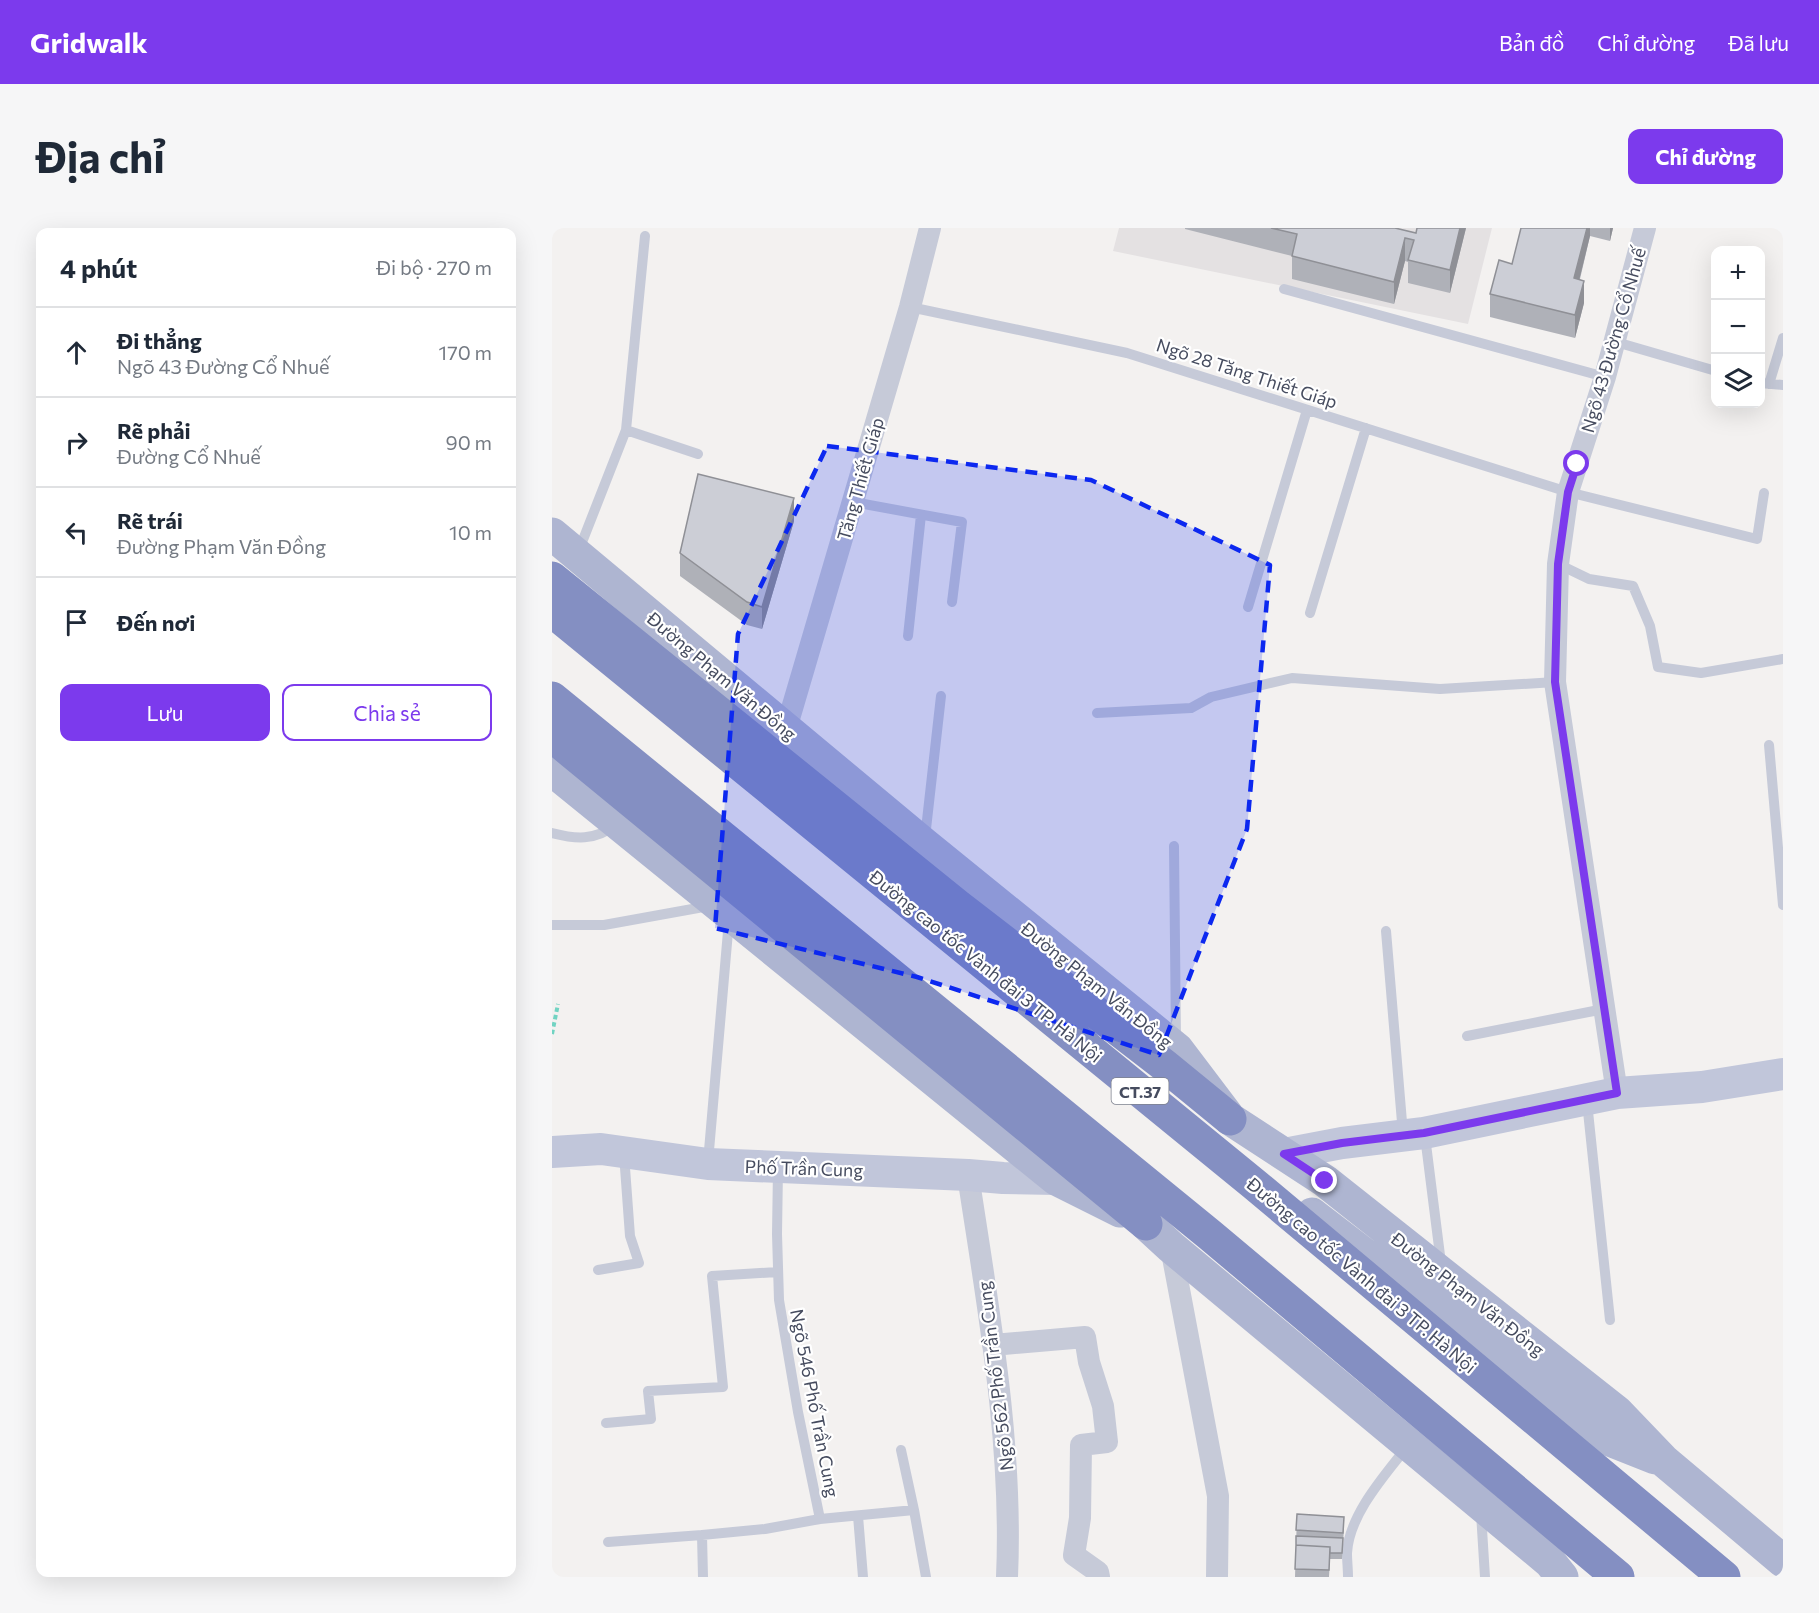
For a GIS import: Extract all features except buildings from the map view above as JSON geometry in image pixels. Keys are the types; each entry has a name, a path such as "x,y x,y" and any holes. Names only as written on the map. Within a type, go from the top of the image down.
{"highway":[{"path":"552,578 958,906 1164,1065 1230,1119"},
{"name":"Đường cao tốc Vành đai 3 TP. Hà Nội","path":"552,611 1254,1184 1724,1577"},
{"path":"552,698 1210,1235 1618,1577"},
{"path":"552,736 628,816 1146,1224"}],"main road":[{"name":"Đường Phạm Văn Đồng","path":"552,534 924,844 1177,1049 1230,1119 1325,1181 1617,1412 1664,1461 1783,1562"},
{"name":"Đường Phạm Văn Đồng","path":"552,591 1303,1206 1602,1437 1664,1461"},
{"path":"552,712 1101,1159 1146,1224 1171,1247 1556,1569 1586,1577"},
{"path":"552,770 628,816 723,909 1056,1179 1146,1224"},
{"path":"1284,1154 1414,1134 1617,1093 1702,1087 1783,1074"},
{"name":"Phố Trần Cung","path":"552,1152 601,1149 708,1164 1056,1179"}],"street":[{"name":"Tăng Thiết Giáp","path":"786,729 910,307 930,228"},
{"name":"Ngõ 43 Đường Cổ Nhuế","path":"1617,1093 1555,682 1558,564 1568,492 1616,342 1645,228"},
{"name":"Ngõ 562 Phố Trần Cung","path":"968,1175 993,1345 1008,1482 1007,1577"},
{"path":"1171,1247 1218,1496 1216,1577"},
{"path":"993,1345 1085,1337 1089,1362 1103,1406 1107,1442 1081,1445 1080,1518 1074,1555 1098,1572 1098,1577"}],"lane":[{"path":"577,556 626,430 645,236"},
{"path":"1284,289 1605,377"},
{"name":"Ngõ 28 Tăng Thiết Giáp","path":"910,307 1127,353 1568,492 1757,539 1764,494"},
{"path":"1783,338 1765,384 1783,385"},
{"path":"1616,342 1711,370"},
{"path":"1248,607 1307,410"},
{"path":"1310,613 1366,428"},
{"path":"626,430 698,454"},
{"path":"853,502 962,522 952,602"},
{"path":"908,636 921,515"},
{"path":"1558,564 1589,579 1632,586 1650,626 1658,668 1701,673 1783,659"},
{"path":"1097,714 1191,708 1211,697 1292,678 1440,689 1555,682"},
{"path":"924,844 941,696"},
{"path":"1768,745 1783,905"},
{"path":"552,833 573,839 592,838 628,816"},
{"path":"1174,846 1177,1049"},
{"path":"552,925 604,925 723,909 708,1164"},
{"path":"1386,931 1414,1134 1443,1274"},
{"path":"1467,1036 1604,1009"},
{"path":"1586,1099 1610,1320"},
{"path":"598,1270 639,1263 630,1236 624,1153"},
{"name":"Ngõ 546 Phố Trần Cung","path":"608,1542 765,1529 820,1519 798,1412 779,1300 778,1167"},
{"path":"606,1423 651,1419 648,1391 723,1387 712,1276 777,1272"},
{"path":"1348,1577 1347,1551 1356,1520 1369,1494 1408,1445"},
{"path":"901,1450 926,1577"},
{"path":"1480,1504 1485,1577"},
{"path":"820,1519 914,1510"},
{"path":"858,1516 863,1577"},
{"path":"702,1535 703,1577"}],"path":[{"path":"552,1034 558,1004"}],"highlighted area":[{"path":"827,446 1091,480 1270,565 1247,829 1159,1055 917,977 715,928 738,634"}],"shaded area":[{"path":"1119,228 1492,228 1468,324 1113,251"}],"route":[{"path":"1325,1181 1284,1154 1342,1143 1424,1133 1617,1093 1555,682 1558,564 1568,492 1577,464"}]}
